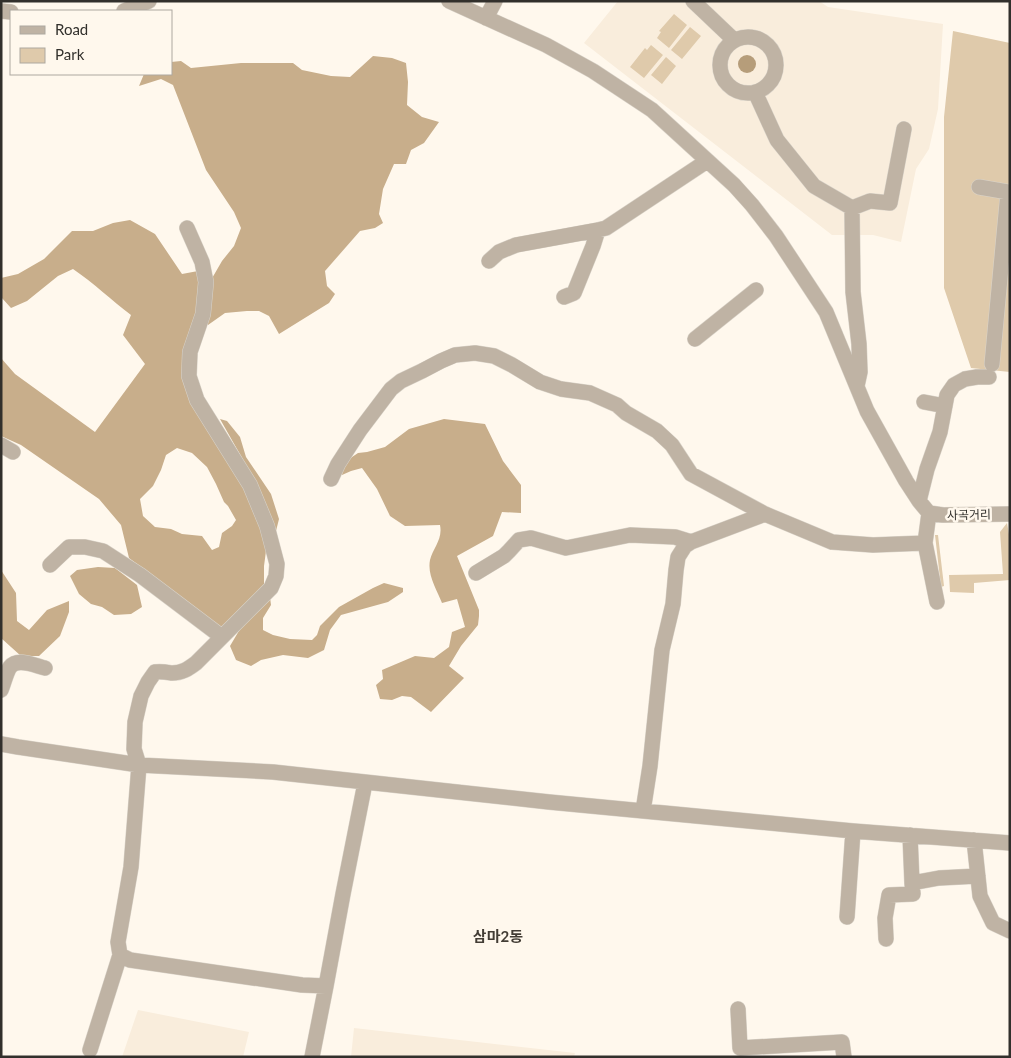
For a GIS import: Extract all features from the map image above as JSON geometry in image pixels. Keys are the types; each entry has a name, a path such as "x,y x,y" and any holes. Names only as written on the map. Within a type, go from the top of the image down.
{"street":[{"path":"126,10 149,1"},
{"path":"449,1 546,45 593,71 652,110 734,184 752,205 776,236 826,312 867,412 906,481 929,513 925,543 936,602"},
{"path":"486,18 495,1"},
{"path":"693,1 734,40"},
{"path":"740,37 754,37 766,43 774,54 776,68 774,74 767,86 761,90 741,92 735,90 729,86 721,75 719,61 721,55 728,43 734,40 740,37"},
{"path":"755,92 777,140 814,186 852,208"},
{"path":"852,208 870,201 890,202 904,129"},
{"path":"489,262 499,252 516,245 606,228 707,160"},
{"path":"919,501 927,468 940,432 947,395 954,385 964,379 977,377 991,370 1008,192 979,187"},
{"path":"852,208 853,292 860,362 857,388"},
{"path":"90,1050 120,956 118,942 131,867 139,765 134,749 135,722 141,696 155,672 174,673 188,669 271,588 276,576 277,564 267,526 250,485 197,400 189,376 190,352 203,314 206,282 202,262 187,228"},
{"path":"564,297 574,293 598,230"},
{"path":"695,339 756,290"},
{"path":"331,479 356,436 391,389 401,381 422,372 440,361 455,355 476,353 494,356 512,364 540,382 561,390 590,393 617,405 626,413 657,431 672,445 691,474 765,514 832,542 873,545 925,543"},
{"path":"924,402 945,406"},
{"name":"사곡거리","path":"929,513 951,515 1010,514"},
{"path":"643,811 650,766 662,650 673,604 678,557 685,546 691,542 765,514"},
{"path":"476,572 504,556 519,540 531,538 566,548 630,535 675,537 691,542"},
{"path":"50,565 69,547 85,547 103,551 140,575 222,636"},
{"path":"1,690 10,667 15,663 22,662 45,668"},
{"path":"1,744 139,765 273,772 549,802 853,831 1010,843"},
{"path":"312,1057 342,894 365,783"},
{"path":"847,917 853,831"},
{"path":"886,939 885,918 889,895 913,894 910,835"},
{"path":"974,840 980,896 993,924 1010,931"},
{"path":"912,883 940,878 978,876"},
{"path":"120,956 130,960 302,985 326,986"},
{"path":"738,1009 740,1048 842,1042 844,1057"}],"shaded area":[{"path":"618,1 819,1 828,7 943,24 938,109 929,149 916,169 901,242 873,235 832,235 584,43"},
{"path":"743,55 751,55 756,60 754,71 743,73 738,68 738,60"},
{"path":"373,56 392,58 406,63 408,82 407,105 422,117 439,122 424,143 411,150 406,164 394,164 383,189 379,214 383,223 375,228 360,231 325,271 327,286 335,294 329,303 279,334 269,316 259,311 225,313 208,325 206,318 211,280 222,261 234,246 241,228 234,212 206,170 173,85 161,79 139,86 144,75 172,75 172,62 181,61 191,68 241,63 293,63 302,70 331,76 350,77"},
{"path":"130,220 155,234 182,274 198,271 200,300 184,374 252,504 264,531 266,551 264,585 223,626 216,626 129,558 121,525 99,499 21,445 1,436 1,358 15,374 95,432 145,364 123,335 131,315 73,269 58,276 27,301 11,308 1,297 1,278 18,274 44,259 72,231 93,231 113,223","holes":["177,448 192,453 207,467 224,502 236,520 232,526 222,533 219,547 212,550 202,536 182,534 171,529 155,527 143,516 140,499 153,486 166,455"]},
{"path":"220,419 227,421 240,437 246,457 271,494 279,519 275,535 259,488"},
{"path":"444,419 485,424 503,461 521,485 521,513 502,512 493,536 457,556 479,610 478,625 461,646 449,666 464,678 431,712 411,697 402,696 392,700 380,699 376,685 383,679 382,670 415,656 434,658 449,647 452,632 465,627 457,599 442,603 431,577 430,560 439,539 440,525 405,526 390,516 377,489 362,468 342,475 343,463 358,453 385,447 409,429"},
{"path":"98,567 115,568 137,585 142,607 131,614 114,615 102,607 91,604 79,594 70,576 77,570"},
{"path":"1,570 16,593 17,621 29,630 47,610 69,601 69,612 60,636 39,656 21,656 1,638"},
{"path":"384,583 403,588 403,592 388,602 341,615 330,630 324,650 308,658 283,655 261,660 251,666 236,660 230,646 243,624 270,597 271,605 263,618 263,630 273,635 290,639 312,640 317,635 320,626 339,607"},
{"path":"138,1010 249,1032 243,1057 122,1057"},
{"path":"354,1028 575,1053 574,1057 351,1057"}],"green space":[{"path":"674,14 687,25 669,48 657,38 661,32 659,31"},
{"path":"690,27 701,36 682,59 671,50"},
{"path":"953,31 1010,43 1010,372 971,368 944,288 944,117"},
{"path":"651,45 663,55 644,78 630,67 645,48 647,50"},
{"path":"666,57 676,66 662,84 651,75"},
{"path":"1007,523 1010,540 1010,580 974,583 974,593 950,592 949,575 1003,574 1000,532"},
{"path":"935,535 938,535 944,586 941,587"}],"district":[{"name":"삼마2동","path":"498,937"}]}
